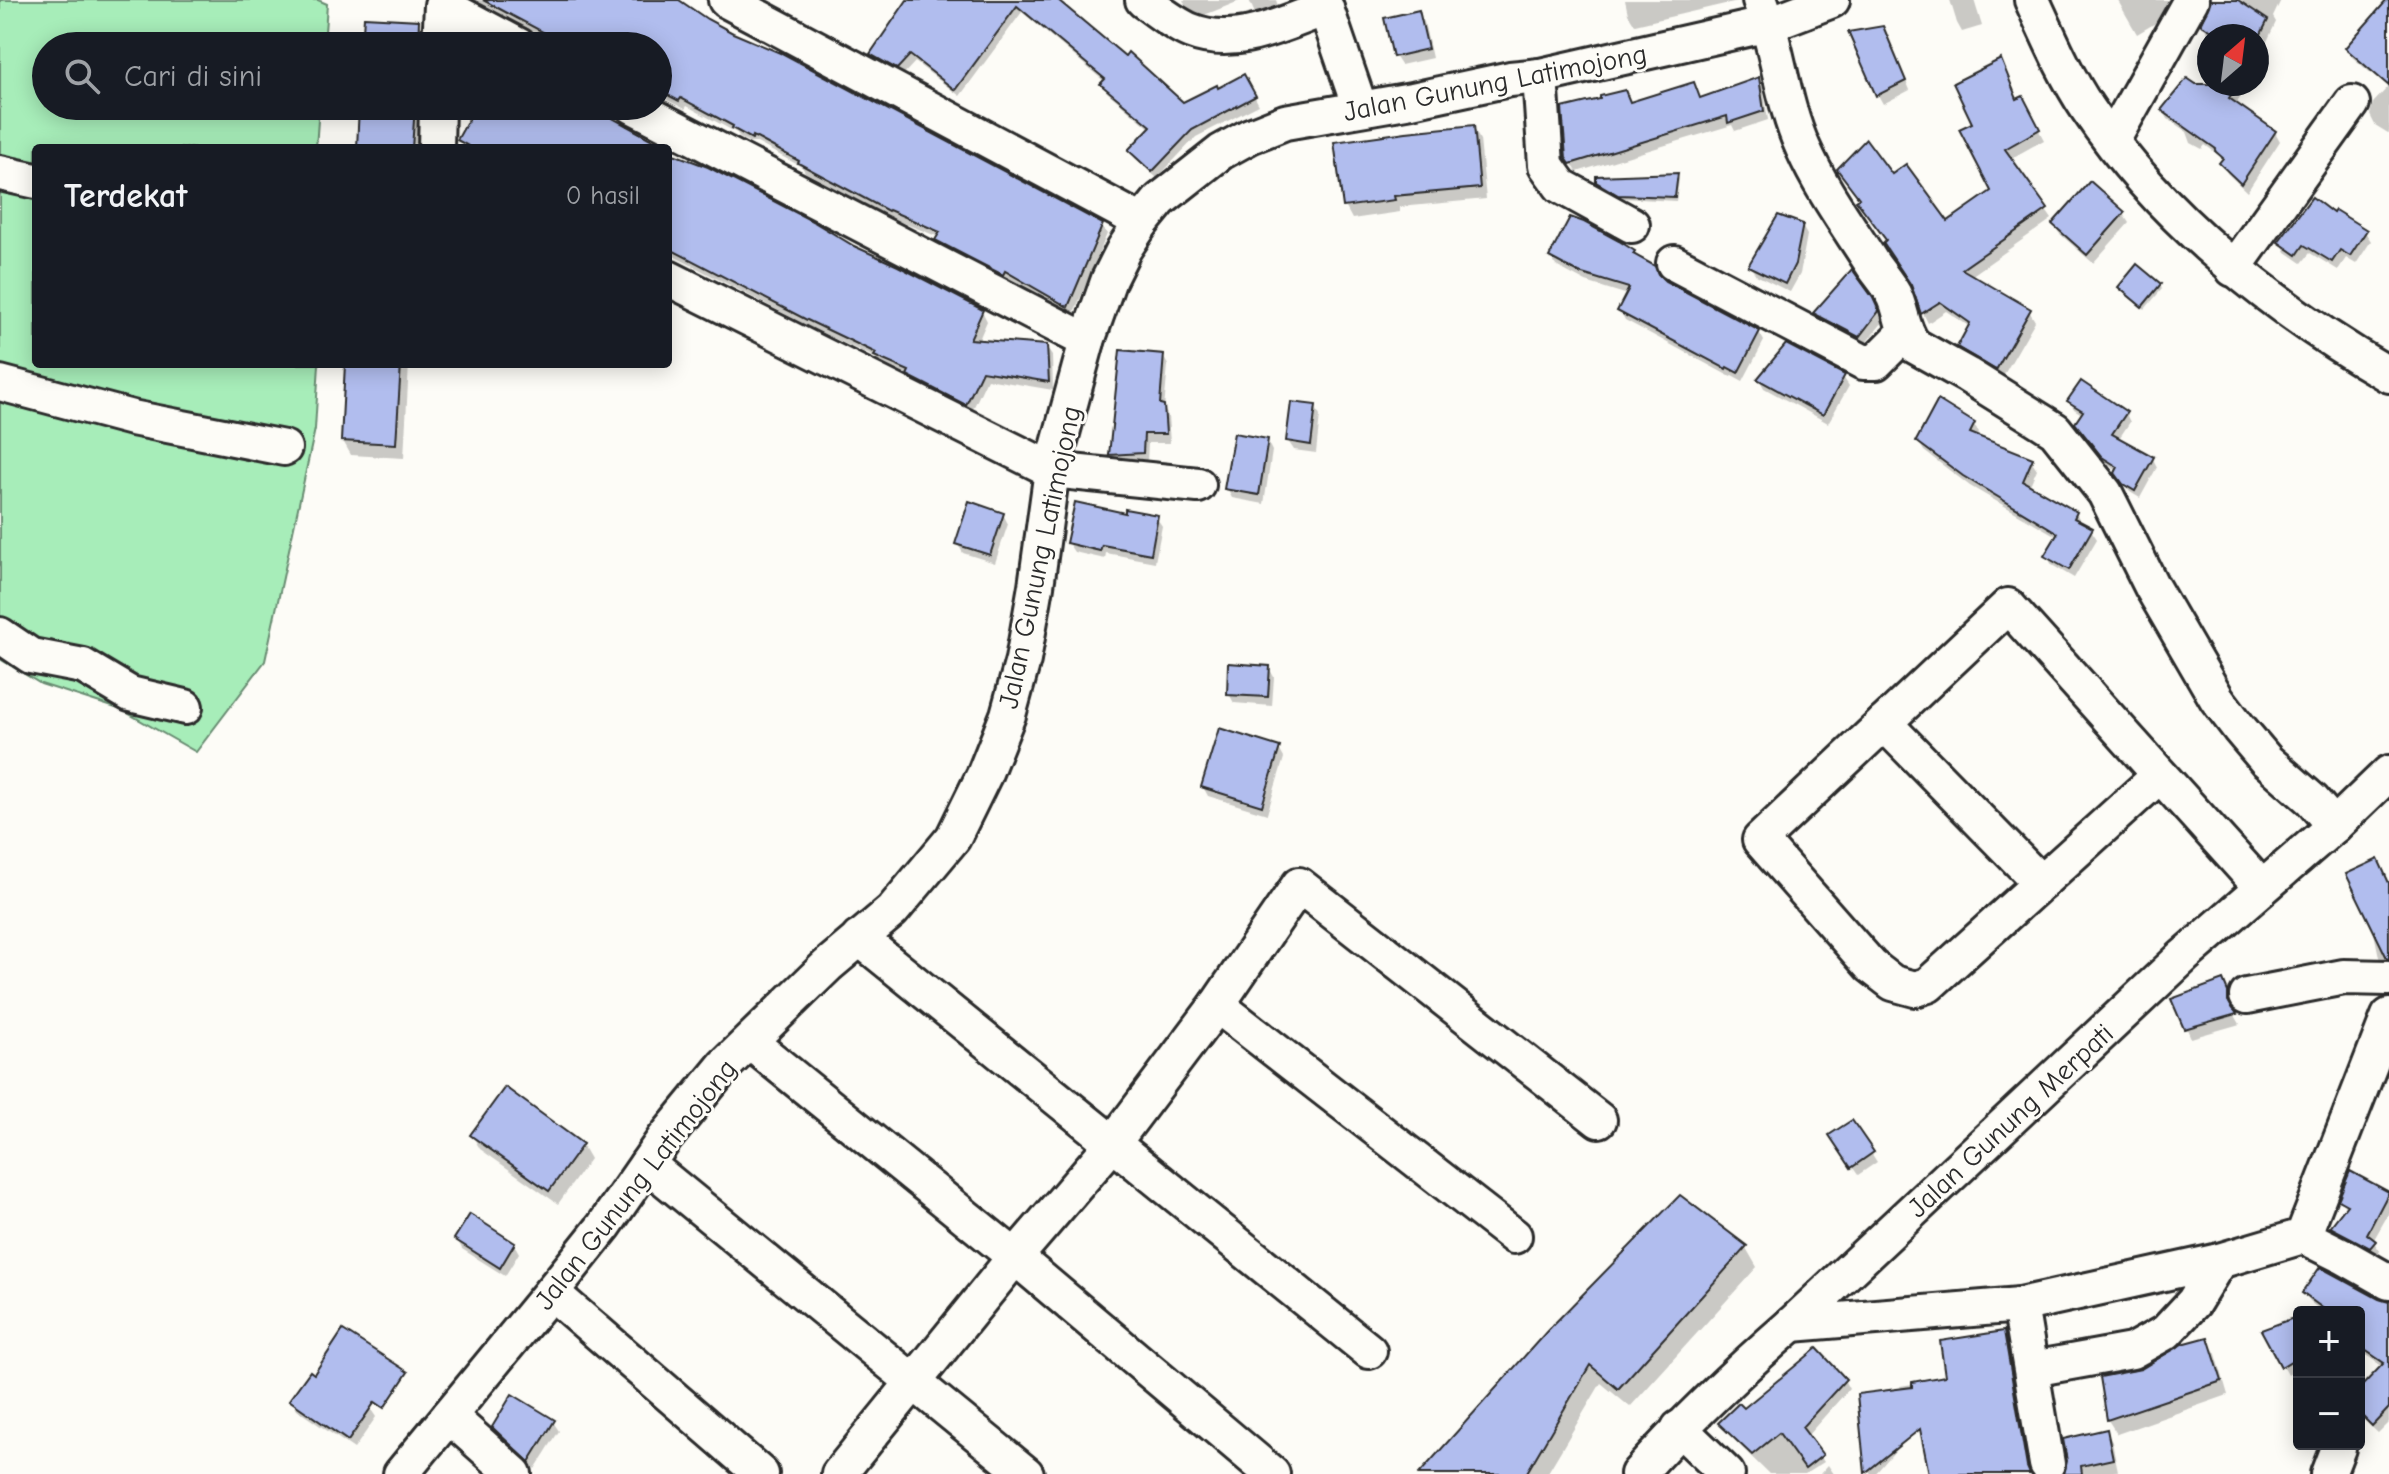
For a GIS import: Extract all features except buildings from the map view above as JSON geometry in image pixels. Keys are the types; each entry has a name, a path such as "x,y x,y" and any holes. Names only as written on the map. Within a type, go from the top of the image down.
{"street":[{"path":"726,0 1142,222"},
{"name":"Jalan Gunung Latimojong","path":"401,1474 604,1226 703,1092 828,965 892,911 953,838 984,775 1008,715 1023,660 1052,470 1087,341 1109,279 1124,249 1160,200 1231,146 1285,122 1540,76 1765,12 1832,0"},
{"path":"2032,0 2066,73 2088,109 2154,192 2233,269 2389,375"},
{"path":"2112,141 2191,0"},
{"path":"437,3 439,32"},
{"path":"437,3 492,32"},
{"path":"1157,6 1192,31 1230,38 1251,34 1324,4 1360,108"},
{"path":"1765,12 1803,149 1849,228 1893,294 1905,321 1908,339 2055,430 2105,493 2152,587 2217,699 2266,760 2312,800 2334,826"},
{"path":"1540,76 1546,165 1561,186 1632,225"},
{"path":"2233,269 2352,103"},
{"path":"436,144 437,120"},
{"path":"660,120 1087,341"},
{"path":"0,173 32,180"},
{"path":"1674,263 1863,362 1876,362 1906,332"},
{"path":"672,280 1052,470 1198,485"},
{"path":"0,383 132,418 284,448"},
{"path":"2160,775 1928,985 1915,989 1893,983 1871,966 1760,840 2008,606 2262,888"},
{"path":"0,635 31,656 83,666 130,694 185,707"},
{"path":"1884,723 2041,883"},
{"name":"Jalan Gunung Merpati","path":"1638,1474 1728,1380 1792,1324 2184,956 2334,826 2389,773"},
{"path":"839,1474 1015,1257 1113,1143 1217,1005 1299,885 1599,1120"},
{"path":"859,938 1369,1351"},
{"path":"2247,996 2344,977 2389,978"},
{"path":"1217,1005 1514,1236"},
{"path":"2303,1236 2389,1016"},
{"path":"750,1042 1015,1257 1272,1474"},
{"path":"647,1164 1026,1474"},
{"path":"1792,1324 2020,1305 2219,1261 2303,1236 2389,1282"},
{"path":"2032,1369 2132,1351 2166,1332 2194,1302 2219,1261"},
{"path":"551,1292 761,1474"},
{"path":"2020,1305 2047,1464"},
{"path":"449,1416 514,1474"},
{"path":"1679,1428 1727,1474"}],"green space":[{"path":"0,0 318,0 327,4 325,32 32,32 32,120 318,120 316,144 32,144 32,368 319,368 315,429 265,661 196,752 122,710 41,684 0,659"}]}
